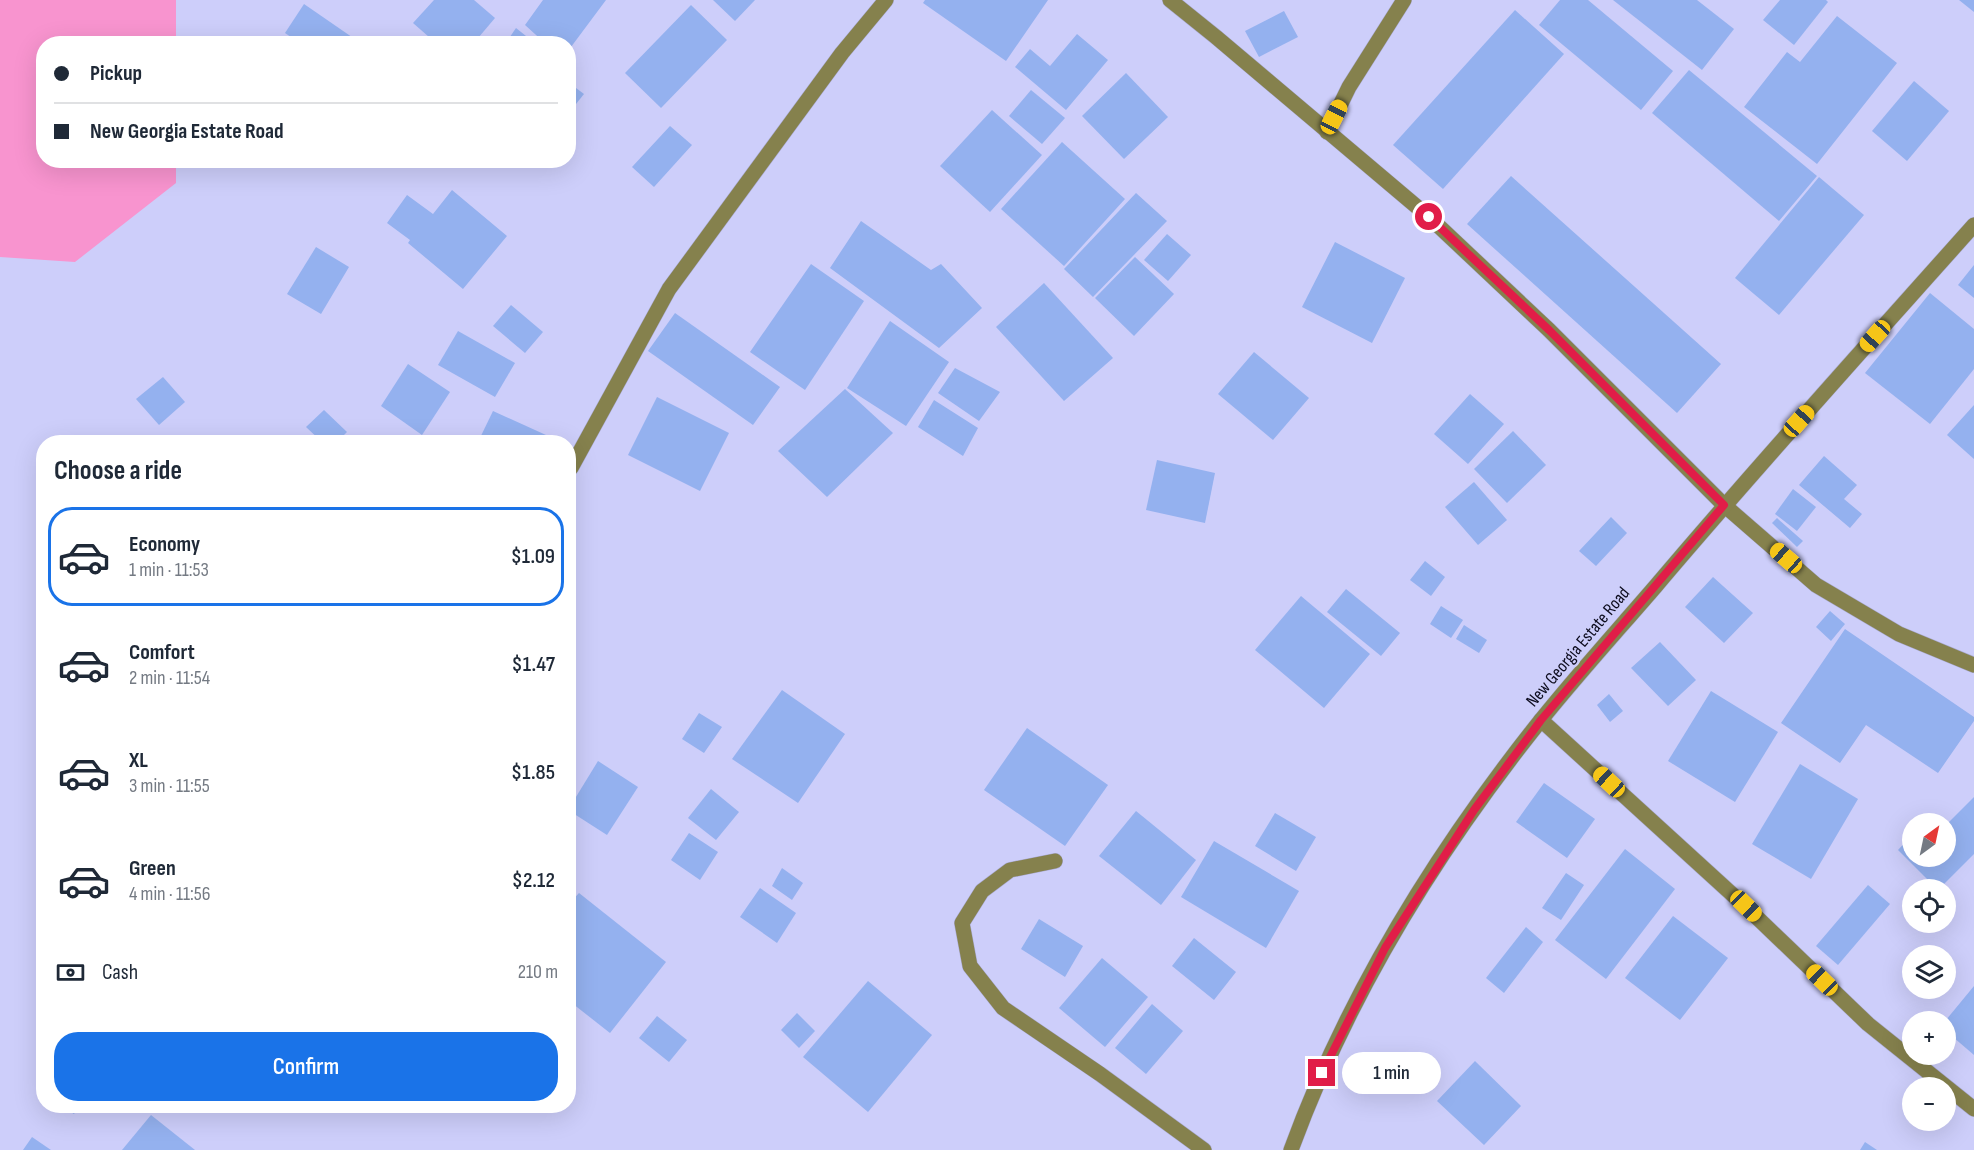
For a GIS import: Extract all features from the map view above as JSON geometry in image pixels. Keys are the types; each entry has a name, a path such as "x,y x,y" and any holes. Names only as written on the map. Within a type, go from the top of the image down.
{"street":[{"path":"576,459 669,289 842,53 886,0"},
{"path":"1170,0 1429,217 1532,314 1724,505 1816,585 1899,634 1974,665"},
{"path":"1327,132 1349,87 1404,0"},
{"name":"New Georgia Estate Road","path":"1291,1150 1312,1094 1385,948 1474,810 1541,720 1724,505 1974,225"},
{"path":"1541,720 1746,906 1868,1024 1974,1109"},
{"path":"1055,861 1010,870 982,891 962,923 970,966 1003,1008 1100,1074 1204,1150"}],"shaded area":[{"path":"0,0 176,0 176,36 36,36 36,168 176,168 176,183 75,262 0,257"}],"building":[{"path":"434,0 474,0 495,18 480,36 428,36 413,23"},
{"path":"543,0 606,0 576,40 576,36 537,36 525,25"},
{"path":"713,0 755,0 735,21"},
{"path":"925,0 1048,0 1006,61 923,3"},
{"path":"1560,0 1588,0 1673,71 1641,110 1539,25"},
{"path":"1613,0 1697,0 1734,29 1702,70"},
{"path":"1780,0 1826,0 1828,2 1794,45 1763,20"},
{"path":"1959,0 1974,0 1974,12"},
{"path":"304,4 350,36 289,36 285,33"},
{"path":"691,5 727,40 661,108 625,73"},
{"path":"1515,10 1564,54 1443,189 1393,145"},
{"path":"1284,11 1298,37 1259,57 1245,31"},
{"path":"1837,16 1897,63 1817,164 1744,107 1787,52 1800,62"},
{"path":"516,28 526,36 510,36"},
{"path":"1077,34 1108,60 1066,110 1015,67 1030,49 1050,66"},
{"path":"1689,70 1817,176 1779,221 1652,113"},
{"path":"1126,73 1168,117 1124,159 1082,116"},
{"path":"1914,81 1949,111 1907,161 1872,131"},
{"path":"576,88 584,94 576,104"},
{"path":"1031,90 1065,118 1042,144 1009,116"},
{"path":"992,110 1042,155 990,212 940,166"},
{"path":"670,126 692,145 654,187 632,167"},
{"path":"1062,142 1125,199 1064,266 1001,209"},
{"path":"1511,176 1721,364 1677,413 1467,224"},
{"path":"1819,177 1864,215 1779,315 1735,278"},
{"path":"452,190 507,236 463,289 408,243 410,240 387,223 407,195 433,214"},
{"path":"1136,193 1167,221 1093,297 1064,269"},
{"path":"861,221 931,270 941,264 982,308 939,348 830,268"},
{"path":"1167,234 1191,255 1168,281 1144,260"},
{"path":"1335,242 1405,278 1372,343 1302,307"},
{"path":"316,247 349,267 321,314 287,294"},
{"path":"1135,257 1174,294 1134,336 1095,298"},
{"path":"811,264 864,301 805,390 750,352"},
{"path":"1974,265 1974,298 1958,285"},
{"path":"1044,283 1113,358 1064,401 996,327"},
{"path":"1930,293 1974,329 1974,369 1930,424 1865,373"},
{"path":"511,305 543,332 525,353 493,326"},
{"path":"675,313 780,387 753,425 648,351"},
{"path":"890,321 949,362 906,426 847,388"},
{"path":"458,331 515,363 495,397 438,365"},
{"path":"1254,352 1309,398 1273,440 1218,394"},
{"path":"408,364 450,392 422,435 381,406"},
{"path":"955,368 1000,392 979,421 938,393"},
{"path":"163,377 185,402 159,425 136,399"},
{"path":"845,389 893,433 827,497 778,451"},
{"path":"1470,394 1504,424 1468,464 1434,434"},
{"path":"657,397 729,433 700,491 628,455"},
{"path":"934,400 978,428 963,456 918,427"},
{"path":"1974,405 1974,459 1947,435"},
{"path":"324,410 347,432 344,435 315,435 306,427"},
{"path":"493,411 546,435 481,435"},
{"path":"1513,431 1546,465 1507,503 1474,469"},
{"path":"1824,456 1857,485 1844,499 1862,514 1850,528 1799,485"},
{"path":"1157,460 1215,473 1205,523 1146,510"},
{"path":"1474,482 1507,520 1478,545 1445,507"},
{"path":"1793,489 1816,507 1797,531 1775,514"},
{"path":"1611,517 1627,533 1596,566 1579,551"},
{"path":"1777,518 1803,541 1797,547 1772,523"},
{"path":"1425,561 1445,577 1431,596 1410,580"},
{"path":"1713,577 1753,613 1724,643 1685,607"},
{"path":"1346,589 1400,633 1381,656 1327,612"},
{"path":"1301,596 1370,654 1324,708 1255,650"},
{"path":"1441,606 1463,620 1451,638 1430,624"},
{"path":"1830,611 1845,624 1831,641 1816,627"},
{"path":"1464,625 1487,640 1479,653 1456,639"},
{"path":"1845,629 1974,717 1974,721 1938,773 1866,725 1840,763 1781,723"},
{"path":"1660,642 1696,680 1668,706 1631,668"},
{"path":"782,690 845,734 798,803 732,759"},
{"path":"1711,691 1778,732 1735,802 1668,761"},
{"path":"1609,694 1623,711 1610,722 1597,705"},
{"path":"699,713 722,727 704,753 682,739"},
{"path":"1027,728 1108,785 1065,846 984,790"},
{"path":"598,761 638,787 607,835 576,815 576,797"},
{"path":"1800,764 1858,799 1811,879 1752,844"},
{"path":"1544,783 1595,819 1567,858 1516,822"},
{"path":"711,789 739,812 716,840 688,818"},
{"path":"1974,797 1974,854 1949,879 1927,879 1915,867 1956,867 1956,815"},
{"path":"1136,811 1196,860 1161,905 1099,856"},
{"path":"1275,813 1316,837 1296,871 1255,846"},
{"path":"689,833 718,852 700,880 671,860"},
{"path":"1214,841 1299,891 1266,948 1181,897"},
{"path":"1625,849 1675,889 1606,979 1555,940"},
{"path":"782,868 803,883 792,900 772,886"},
{"path":"1566,873 1584,885 1561,920 1542,908"},
{"path":"1868,885 1890,904 1838,965 1816,946"},
{"path":"760,888 796,913 777,943 740,917"},
{"path":"579,893 666,962 610,1033 576,1006 576,896"},
{"path":"1673,916 1728,958 1680,1020 1625,978"},
{"path":"1039,919 1083,946 1065,977 1021,949"},
{"path":"1526,927 1543,942 1504,993 1486,978"},
{"path":"1194,938 1236,972 1214,1000 1172,966"},
{"path":"1102,958 1148,997 1105,1047 1059,1008"},
{"path":"868,981 932,1035 868,1112 803,1057"},
{"path":"1974,986 1974,1055 1956,1040 1956,1011 1953,1011"},
{"path":"1152,1004 1183,1031 1146,1074 1115,1048"},
{"path":"797,1013 815,1031 799,1048 781,1030"},
{"path":"657,1016 687,1040 669,1062 639,1038"},
{"path":"1475,1061 1521,1106 1484,1145 1437,1101"},
{"path":"151,1115 195,1150 122,1150"},
{"path":"32,1137 51,1150 23,1150"},
{"path":"1865,1142 1877,1150 1860,1150"}],"route":[{"path":"1322,1073 1385,948 1474,810 1541,720 1724,505 1549,330 1429,217"}]}
